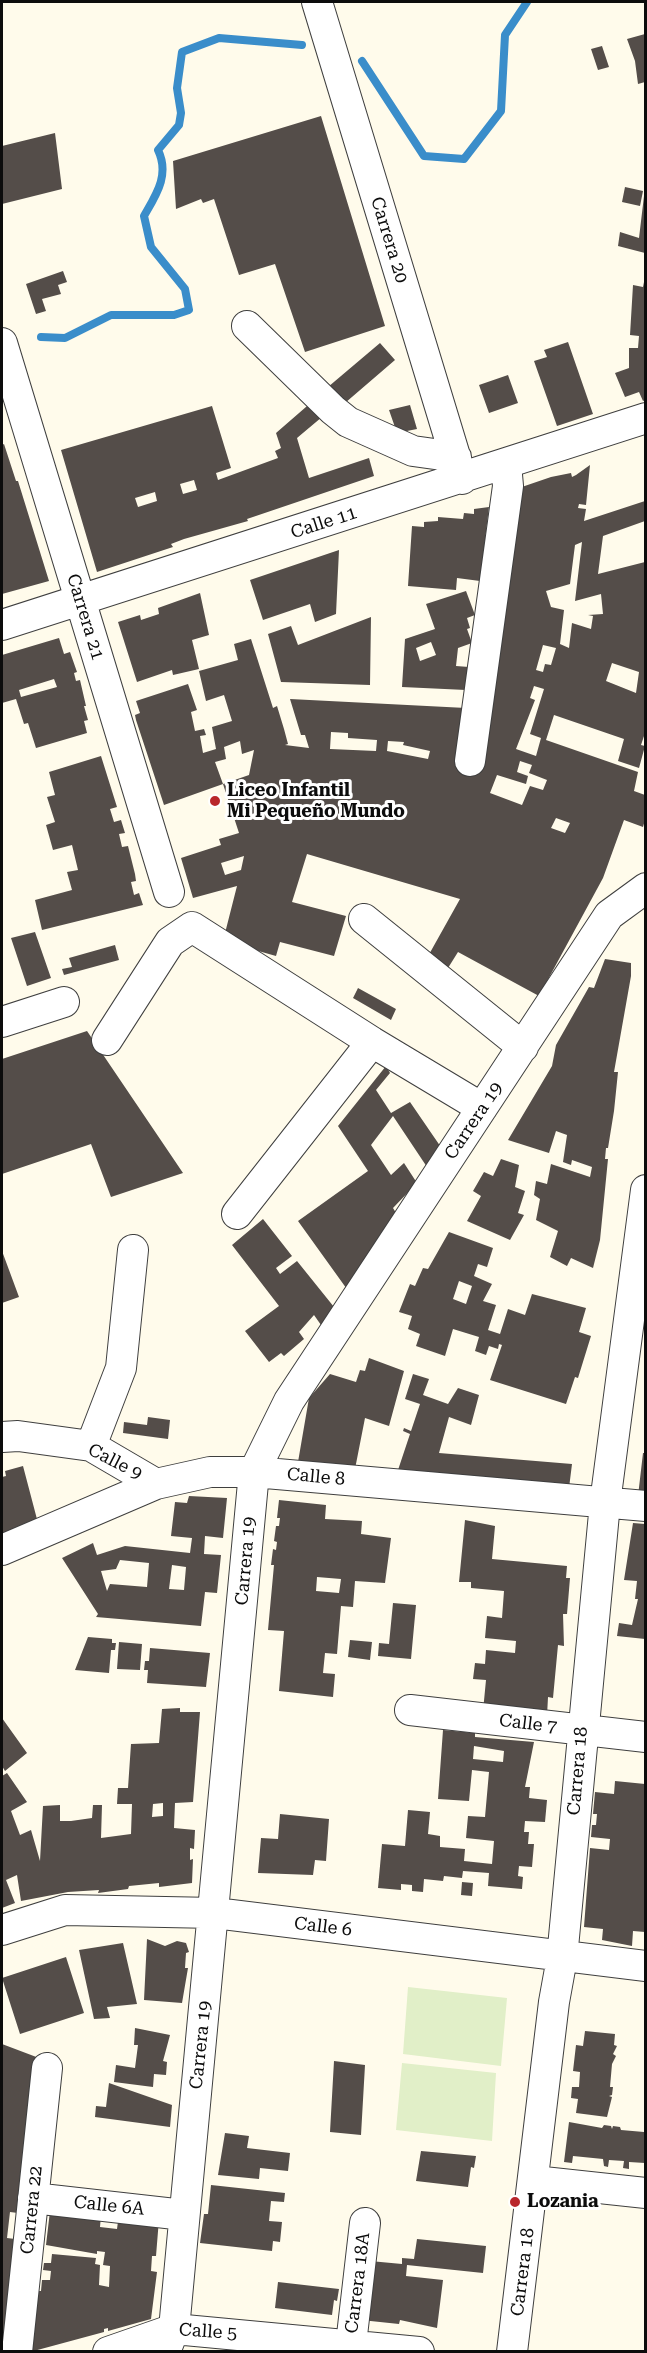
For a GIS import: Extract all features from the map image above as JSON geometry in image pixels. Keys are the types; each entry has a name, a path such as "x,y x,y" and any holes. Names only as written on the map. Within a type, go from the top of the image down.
{"street":[{"name":"Carrera 20","path":"317,2 459,468"},
{"path":"246,326 348,422 412,451 459,468"},
{"name":"Carrera 21","path":"2,343 169,892"},
{"name":"Calle 11","path":"2,625 81,602 459,468 506,464 645,418"},
{"path":"470,761 508,486 506,464"},
{"name":"Carrera 19","path":"169,2340 215,1913 255,1472 289,1401 609,915 645,888"},
{"path":"364,919 523,1047"},
{"path":"107,1040 170,942 192,927 482,1108"},
{"path":"2,1022 64,1002"},
{"path":"237,1214 372,1041"},
{"name":"Carrera 18","path":"512,2352 554,2002 562,1958 605,1503 645,1190"},
{"path":"92,1446 121,1368 133,1250"},
{"name":"Calle 9","path":"2,1437 18,1436 92,1446 156,1484"},
{"name":"Calle 8","path":"2,1550 156,1484 210,1472 255,1472 645,1506"},
{"name":"Calle 7","path":"410,1710 645,1737"},
{"name":"Calle 6","path":"2,1930 66,1910 215,1913 562,1958 645,1966"},
{"name":"Carrera 22","path":"17,2352 47,2068"},
{"path":"534,2181 645,2193"},
{"name":"Calle 6A","path":"33,2198 184,2215"},
{"name":"Carrera 18A","path":"351,2344 365,2223"},
{"name":"Calle 5","path":"108,2352 169,2340 351,2344 420,2352"}],"green space":[{"path":"408,1987 507,1998 501,2066 403,2054"},
{"path":"402,2063 496,2073 492,2141 396,2130"}],"building":[{"path":"645,34 645,82 638,84 635,61 627,39"},
{"path":"602,46 609,67 598,70 591,49"},
{"path":"321,116 385,326 305,352 275,264 239,275 214,199 203,203 201,199 176,209 173,161"},
{"path":"55,133 62,189 2,204 2,146"},
{"path":"625,187 643,191 640,206 622,202"},
{"path":"644,196 645,253 618,246 620,232 639,238"},
{"path":"63,271 67,282 58,285 61,294 42,299 46,311 36,314 26,284"},
{"path":"644,282 645,400 643,401 639,392 625,397 615,373 629,368 629,348 638,348 639,336 630,335 633,285 643,287"},
{"path":"568,342 593,414 557,426 534,361 547,357 544,350"},
{"path":"380,343 395,360 338,409 328,387"},
{"path":"508,375 518,403 489,413 479,385"},
{"path":"314,400 322,417 297,438 309,478 369,458 374,476 247,519 248,521 184,539 171,544 173,547 97,572 61,450 212,406 231,468 216,473 218,480 278,458 275,451 281,448 276,433","holes":["194,480 197,490 183,494 180,484","155,492 157,501 138,507 135,498"]},
{"path":"410,405 417,429 397,433 389,410"},
{"path":"4,444 49,581 2,594 2,445"},
{"path":"590,465 586,505 579,504 578,508 586,509 584,521 645,501 645,521 603,536 598,574 645,562 645,733 641,745 645,746 639,768 618,761 624,739 554,715 546,740 638,772 634,791 645,795 645,820 643,827 624,820 603,878 539,996 458,952 448,968 427,958 460,899 307,854 292,902 346,916 334,956 280,942 276,956 223,941 237,886 193,898 181,858 221,845 219,839 239,833 223,784 164,805 136,720 135,715 140,713 136,701 188,684 197,710 191,712 195,731 204,729 206,735 200,736 203,753 216,749 212,727 232,721 224,695 206,701 199,671 238,660 234,644 251,639 273,708 277,706 288,744 285,745 309,748 305,735 301,735 290,699 466,708 513,490 551,477 571,473 572,477","holes":["582,542 575,601 601,594 603,614 588,615 593,616 591,629 572,623 569,648 560,644 564,610 551,607 546,591 570,584 575,545","543,645 556,648 551,665 545,664 543,672 536,670","612,663 639,672 636,693 606,681","534,686 544,689 530,734 541,738 536,756 516,749 535,700 530,698","331,732 348,733 348,738 377,740 376,751 330,749","240,741 242,754 254,750 249,775 223,784 215,762 226,759 224,747","388,741 404,742 403,745 430,751 428,759 387,751","520,761 532,765 529,773 547,780 543,790 530,786 522,805 490,793 497,775 526,784 528,776 517,772","556,818 570,823 565,833 551,828","244,856 241,870 225,875 221,863"]},
{"path":"489,507 480,581 457,578 456,590 408,586 412,526 424,527 424,522 438,521 438,517 463,519 464,513 474,514 474,509"},
{"path":"339,550 336,614 315,622 310,604 263,620 250,580"},
{"path":"466,591 475,615 467,618 470,628 467,629 472,643 458,648 456,666 469,667 466,690 402,687 405,639 435,629 426,604","holes":["431,642 436,655 420,661 416,648"]},
{"path":"200,593 209,635 192,640 199,669 173,675 172,670 137,682 118,622 140,615 141,620 159,614 158,608"},
{"path":"371,617 370,685 281,682 268,634 291,626 298,645"},
{"path":"59,638 64,654 70,652 77,672 74,673 76,681 80,680 88,720 84,721 87,733 36,748 28,723 24,724 16,699 2,703 2,655","holes":["54,679 57,687 21,697 19,690"]},
{"path":"101,756 117,807 110,809 114,822 121,820 125,833 119,834 122,847 128,846 135,874 136,881 131,882 134,895 139,893 143,905 42,930 35,900 72,890 67,872 78,870 72,845 53,850 46,825 55,822 47,797 55,795 49,772"},
{"path":"35,932 51,978 27,986 11,938"},
{"path":"115,945 119,960 64,975 62,969 72,967 69,958"},
{"path":"605,959 631,963 631,976 614,1072 618,1072 614,1111 608,1148 606,1148 605,1159 608,1159 600,1240 593,1268 571,1258 567,1266 550,1257 558,1231 536,1220 540,1199 534,1195 536,1181 547,1184 551,1164 590,1177 592,1167 572,1160 571,1165 563,1162 567,1135 556,1131 549,1153 508,1140 552,1066 556,1045 589,987 594,988"},
{"path":"358,988 396,1009 391,1020 353,998"},
{"path":"87,1031 183,1173 111,1197 91,1144 2,1174 2,1059"},
{"path":"386,1066 390,1073 376,1090 391,1113 410,1102 447,1156 429,1170 393,1116 371,1145 391,1175 404,1163 417,1183 393,1208 401,1221 349,1292 298,1221 368,1171 338,1126"},
{"path":"501,1159 519,1165 515,1187 525,1191 518,1213 524,1215 510,1240 467,1221 481,1196 473,1191 484,1172 493,1176"},
{"path":"263,1219 292,1256 276,1268 280,1274 297,1261 334,1307 321,1325 314,1315 299,1332 304,1339 284,1356 281,1353 269,1362 245,1331 279,1306 232,1245"},
{"path":"449,1232 493,1248 487,1267 478,1264 474,1276 492,1284 483,1301 496,1305 488,1330 500,1334 508,1309 525,1315 532,1294 586,1308 579,1332 591,1336 578,1378 575,1377 566,1404 490,1380 502,1345 499,1344 498,1349 489,1346 486,1355 475,1351 479,1337 453,1329 445,1356 416,1346 420,1334 408,1329 412,1316 399,1312 410,1284 415,1286 423,1268 428,1269","holes":["459,1281 472,1286 466,1304 453,1299"]},
{"path":"2,1251 19,1297 2,1303"},
{"path":"369,1358 404,1371 389,1426 365,1418 355,1469 298,1462 309,1398 330,1374 356,1382 360,1370 365,1371"},
{"path":"413,1374 429,1379 423,1395 448,1404 458,1388 479,1395 471,1425 449,1417 439,1453 572,1464 569,1488 398,1470 410,1434 403,1431 404,1428 411,1431 420,1404 405,1399"},
{"path":"148,1417 170,1420 168,1439 123,1433 124,1422 147,1425"},
{"path":"643,1453 645,1453 645,1496 638,1496"},
{"path":"23,1466 38,1523 2,1533 2,1477 6,1476 5,1471"},
{"path":"189,1496 227,1498 223,1538 205,1536 204,1554 221,1555 217,1593 205,1592 201,1626 96,1617 98,1614 62,1558 93,1543 97,1555 125,1546 190,1553 192,1538 171,1536 175,1502 187,1503","holes":["120,1560 149,1563 147,1587 110,1584 107,1591 101,1571 116,1569","172,1565 186,1567 184,1590 169,1589"]},
{"path":"279,1500 326,1505 325,1519 362,1521 361,1534 391,1538 385,1583 355,1581 353,1607 341,1606 337,1654 325,1653 323,1673 335,1674 333,1697 279,1691 284,1631 268,1630 274,1565 271,1565 273,1549 276,1550 277,1542 274,1541 276,1526 279,1526 280,1518 277,1518","holes":["317,1577 341,1579 339,1593 316,1591"]},
{"path":"465,1520 495,1526 492,1559 567,1566 566,1578 570,1578 567,1614 563,1614 564,1646 558,1645 553,1698 548,1697 547,1716 483,1711 486,1680 473,1679 475,1663 485,1664 486,1650 515,1653 516,1641 485,1638 487,1616 502,1618 504,1591 471,1588 471,1582 459,1582"},
{"path":"633,1523 645,1524 645,1639 617,1636 619,1623 632,1625 638,1599 635,1599 637,1581 624,1580"},
{"path":"393,1603 416,1605 411,1659 378,1656 379,1643 389,1644"},
{"path":"88,1637 112,1639 112,1643 116,1643 115,1650 111,1650 109,1673 75,1670"},
{"path":"350,1640 372,1642 370,1660 348,1657"},
{"path":"119,1642 142,1644 140,1670 117,1669"},
{"path":"150,1648 210,1653 206,1687 147,1683 148,1670 144,1670 145,1661 149,1661"},
{"path":"180,1708 180,1712 200,1712 193,1802 175,1803 174,1828 195,1830 194,1849 190,1848 190,1860 193,1859 192,1883 159,1887 159,1883 129,1886 128,1889 98,1893 99,1890 68,1892 21,1901 17,1875 6,1880 15,1903 2,1908 2,1776 7,1773 27,1802 11,1811 20,1835 31,1830 40,1861 43,1806 60,1805 60,1821 71,1821 92,1818 93,1805 102,1805 101,1838 131,1834 132,1804 117,1804 118,1788 128,1788 131,1744 159,1743 162,1709","holes":["163,1803 163,1816 152,1817 153,1804"]},
{"path":"2,1718 27,1753 5,1771 2,1766"},
{"path":"443,1730 475,1733 475,1737 534,1742 525,1787 530,1787 529,1798 547,1800 545,1822 525,1821 524,1832 529,1832 528,1844 534,1844 532,1867 519,1866 518,1876 523,1877 522,1889 488,1886 489,1873 463,1871 462,1878 444,1876 443,1881 424,1879 423,1892 412,1891 412,1885 401,1884 401,1890 378,1888 382,1844 405,1846 408,1810 430,1812 428,1834 440,1836 440,1847 465,1849 464,1861 492,1864 494,1841 466,1838 468,1816 485,1817 489,1772 472,1770 469,1801 438,1799","holes":["474,1746 504,1751 503,1762 473,1759"]},
{"path":"615,1781 645,1784 645,1932 633,1931 632,1946 602,1940 603,1929 584,1927 590,1848 609,1850 610,1839 591,1837 592,1825 596,1825 597,1814 593,1814 595,1792 614,1794"},
{"path":"280,1814 329,1819 326,1861 315,1860 313,1875 258,1873 261,1838 278,1839"},
{"path":"462,1882 473,1883 472,1896 461,1895"},
{"path":"147,1939 165,1946 177,1941 186,1943 189,1952 186,1953 185,1968 188,1968 182,2003 144,2000"},
{"path":"123,1943 137,2004 107,2007 110,2018 94,2019 79,1950"},
{"path":"66,1957 84,2013 20,2034 2,1978"},
{"path":"135,2028 170,2035 163,2061 167,2062 166,2075 154,2074 153,2087 114,2082 116,2065 135,2068 138,2045 134,2045"},
{"path":"585,2031 615,2034 614,2045 617,2046 613,2054 616,2056 612,2064 610,2087 613,2087 612,2095 609,2096 612,2097 607,2117 576,2113 578,2099 571,2098 572,2087 579,2087 580,2072 573,2071 576,2045 583,2046"},
{"path":"2,2044 39,2058 26,2214 10,2212 7,2238 23,2240 13,2352 2,2352"},
{"path":"334,2061 365,2065 361,2135 330,2132"},
{"path":"109,2083 172,2105 170,2127 95,2117 96,2106 106,2107"},
{"path":"569,2122 602,2128 604,2125 611,2126 612,2129 613,2126 620,2127 621,2130 644,2132 645,2129 645,2163 629,2162 629,2169 623,2168 624,2161 609,2160 608,2167 604,2166 603,2159 573,2156 572,2163 564,2162"},
{"path":"225,2133 249,2136 247,2148 290,2153 288,2171 260,2168 259,2179 218,2175"},
{"path":"421,2151 476,2156 474,2168 471,2167 468,2187 416,2181"},
{"path":"211,2185 285,2193 284,2202 271,2201 269,2221 282,2222 280,2242 273,2241 272,2251 200,2243 204,2214 208,2214"},
{"path":"50,2211 101,2215 100,2227 117,2229 119,2214 159,2219 156,2256 152,2256 151,2271 157,2272 151,2319 108,2331 108,2328 104,2329 104,2332 30,2352 38,2291 41,2291 42,2280 50,2280 51,2271 43,2270 44,2263 51,2263 52,2254 96,2258 95,2264 100,2265 99,2285 109,2287 110,2266 103,2265 105,2252 97,2251 97,2254 46,2245"},
{"path":"417,2239 486,2246 483,2273 407,2265 406,2276 443,2280 437,2328 400,2320 399,2324 361,2320 370,2261 402,2264 402,2258 414,2259"},
{"path":"278,2282 339,2289 337,2301 334,2300 332,2315 275,2308"}],"waterway":[{"path":"362,61 424,156 464,159 501,111 505,35 527,2"},
{"path":"41,337 65,338 111,315 174,315 189,310 185,289 151,247 144,216 157,192 162,176 163,168 158,150 179,125 181,113 177,88 182,52 219,38 302,45"}],"place":[{"name":"Liceo Infantil Mi Pequeño Mundo","path":"215,801"},
{"name":"Lozania","path":"515,2202"}]}
